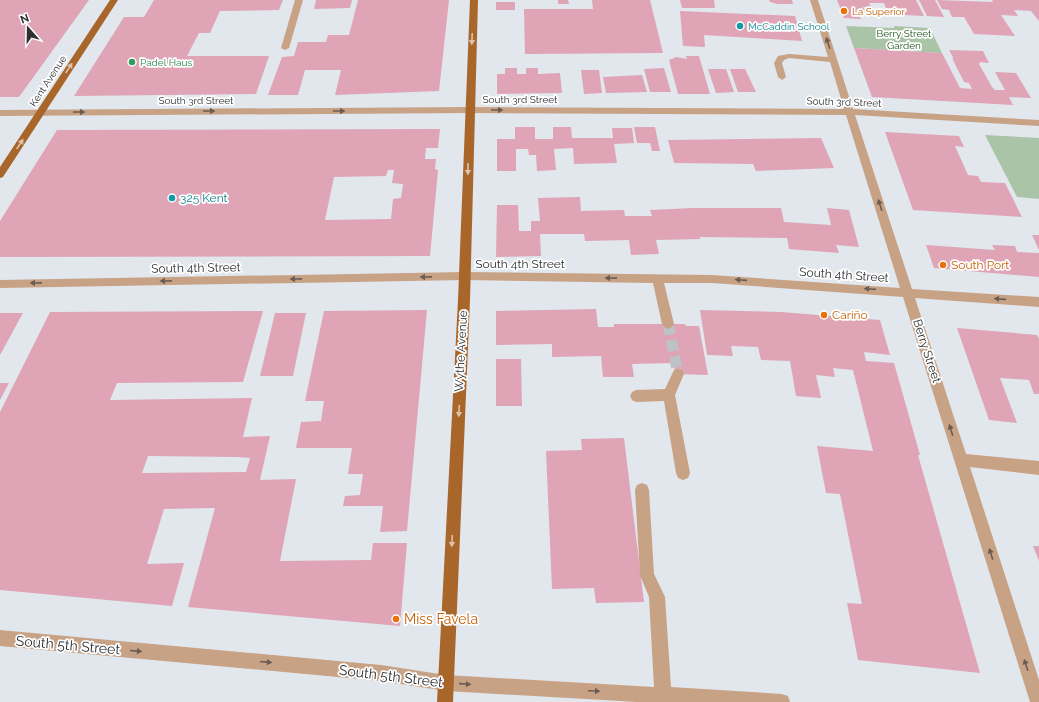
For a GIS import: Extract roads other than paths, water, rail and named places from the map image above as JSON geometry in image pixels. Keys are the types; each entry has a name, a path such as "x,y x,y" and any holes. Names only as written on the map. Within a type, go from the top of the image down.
{"main road":[{"name":"Kent Avenue","path":"0,175 114,0"},
{"name":"Wythe Avenue","path":"445,702 465,276 469,110 474,0"}],"street":[{"path":"285,48 299,0"},
{"name":"Berry Street","path":"814,0 1038,702"},
{"path":"782,77 778,63 781,58 789,56 834,60"},
{"name":"South 3rd Street","path":"0,113 469,110 850,112 1039,123"},
{"name":"South 4th Street","path":"0,284 465,276 712,278 908,292 1038,305"},
{"path":"657,278 668,324"},
{"path":"678,374 669,395 683,473"},
{"path":"636,396 669,395"},
{"path":"961,460 1039,468"},
{"path":"642,490 648,575 656,597 663,695"},
{"name":"South 5th Street","path":"0,638 381,673 446,683 782,702"}],"tunnel":[{"path":"668,324 678,374"}],"place":[{"name":"La Superior","path":"844,11"},
{"name":"McCaddin School","path":"740,26"},
{"name":"Padel Haus","path":"132,62"},
{"name":"325 Kent","path":"172,198"},
{"name":"South Port","path":"943,265"},
{"name":"Cariño","path":"824,315"},
{"name":"Miss Favela","path":"396,619"}],"park label":[{"name":"Berry Street Garden","path":"904,38"}]}
